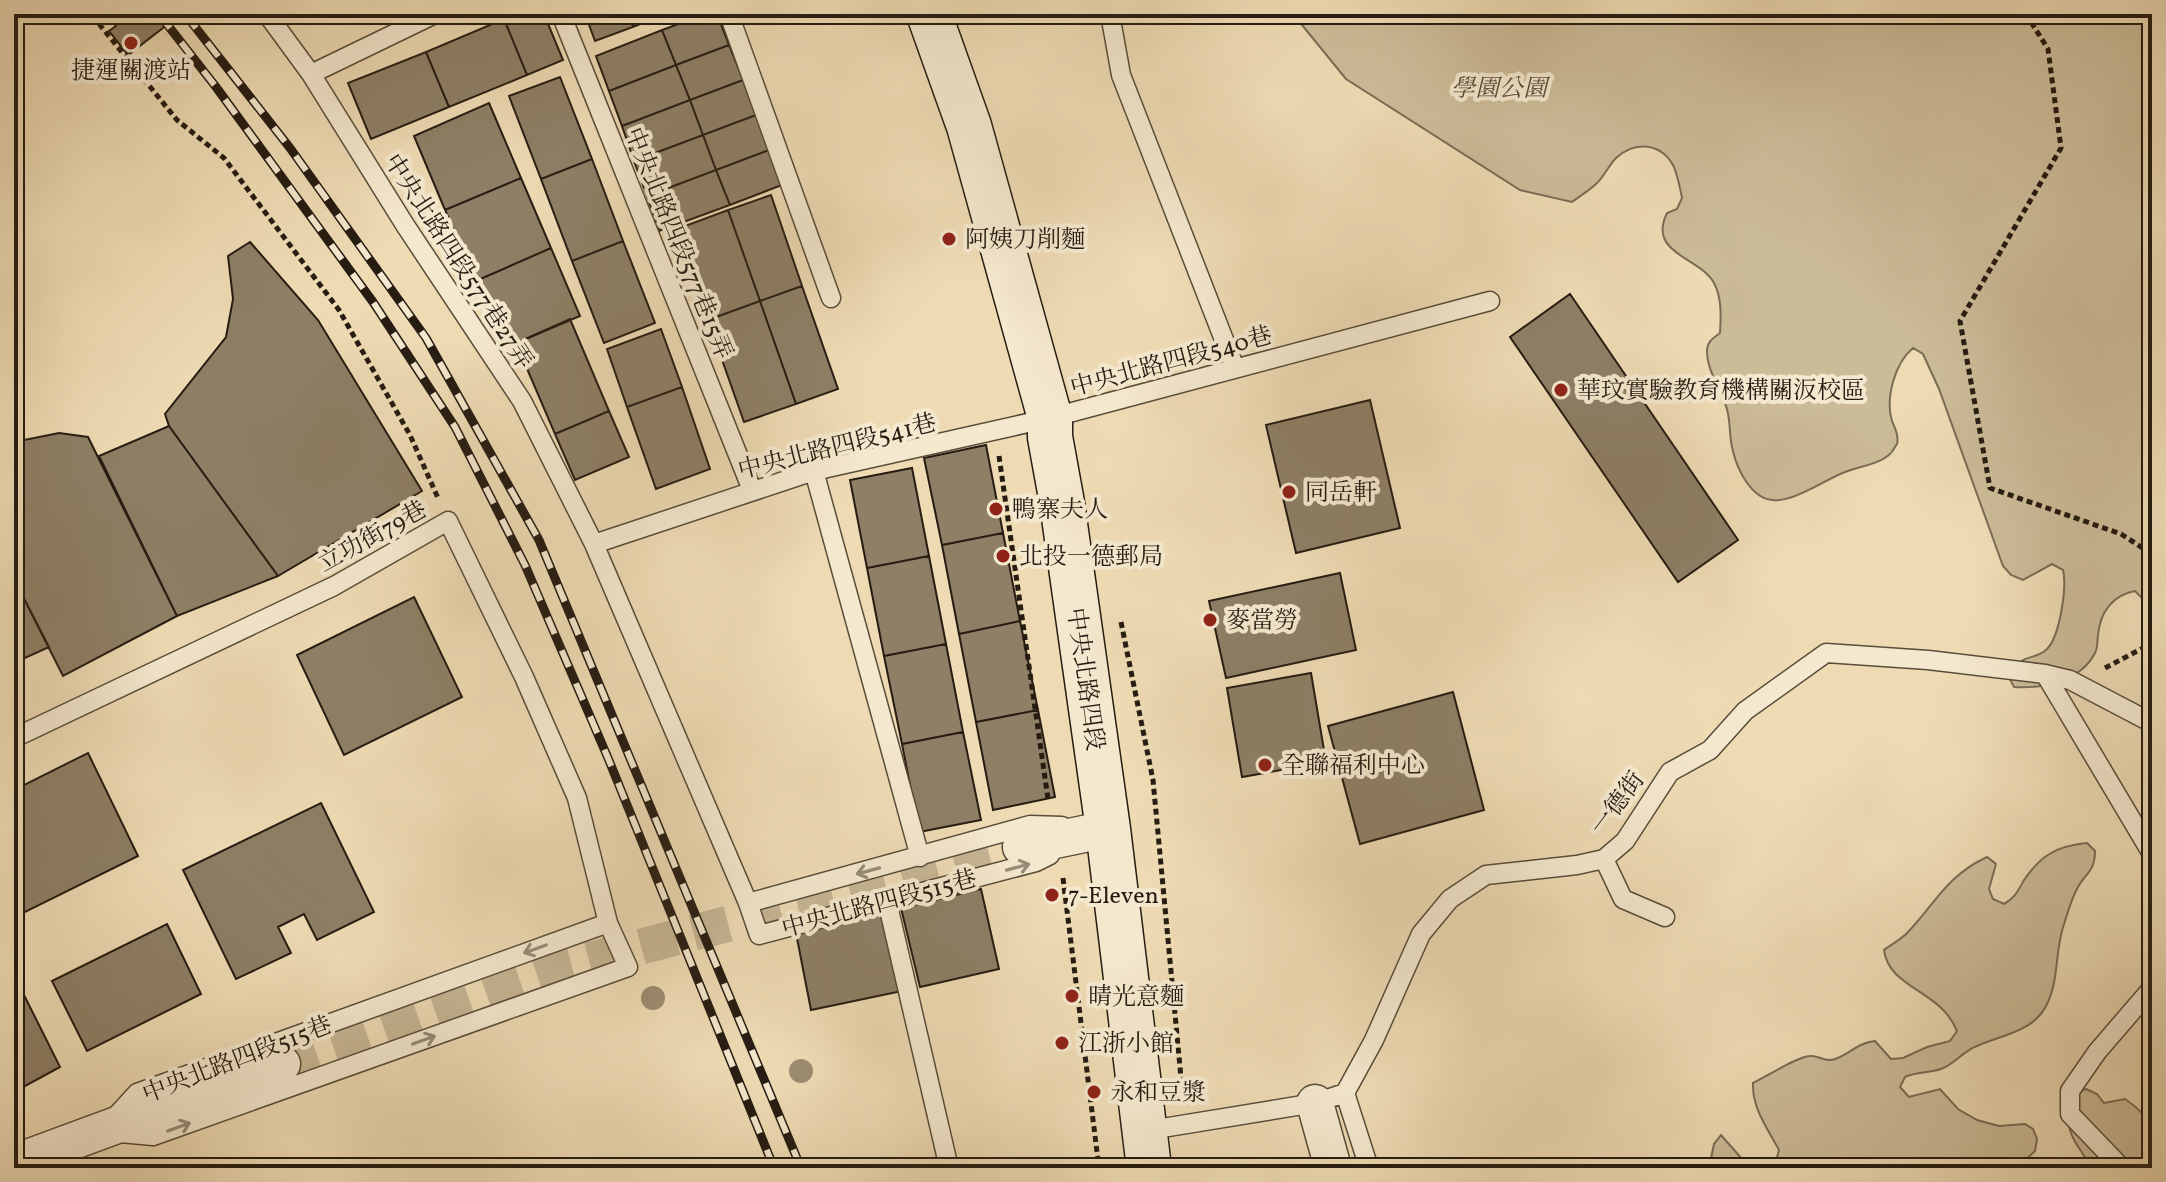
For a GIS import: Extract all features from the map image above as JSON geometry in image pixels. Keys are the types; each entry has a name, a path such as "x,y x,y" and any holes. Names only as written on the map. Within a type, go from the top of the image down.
{"street":[{"name":"中央北路四段","path":"929,14 969,126 1050,418 1050,437 1108,829 1146,1149"},
{"path":"1021,847 1108,829"},
{"path":"14,1163 282,1064"},
{"path":"1330,1098 1333,1168"}],"lane":[{"name":"中央北路四段577巷27弄","path":"267,14 311,74 405,225 522,401 594,544 748,903"},
{"path":"311,74 435,14"},
{"name":"中央北路四段577巷15弄","path":"561,14 752,490"},
{"path":"729,14 831,298"},
{"path":"1110,14 1121,75 1235,368"},
{"name":"中央北路四段540巷","path":"1050,418 1490,301"},
{"name":"中央北路四段541巷","path":"594,544 814,471 1050,418"},
{"path":"814,471 920,857"},
{"name":"立功街79巷","path":"14,738 334,586 448,521 524,677 577,798 608,923 628,967 153,1136 103,1131"},
{"name":"一德街","path":"1330,1098 1374,1040 1421,934 1450,899 1486,875 1604,859 1625,841 1670,772 1710,750 1745,711 1826,653 1928,660 2045,674 2070,680 2152,723"},
{"path":"2045,674 2152,854"},
{"name":"中央北路四段515巷","path":"1030,825 1108,829 1036,862 759,935 748,903 1030,825"},
{"path":"1604,859 1623,899 1665,917"},
{"path":"887,901 949,1168"},
{"name":"中央北路四段515巷","path":"103,1131 137,1093 608,923"},
{"path":"2119,1165 2070,1114 2070,1091 2097,1052 2152,988"},
{"path":"1146,1149 1330,1098 1369,1168"}],"path":[{"path":"72,14 95,19 177,120 224,158 339,310 410,435 448,521"},
{"path":"2026,14 2048,49 2061,148 1960,321 1990,488 2121,534 2152,554"},
{"path":"997,441 1048,799"},
{"path":"1119,615 1153,780 1184,1112"},
{"path":"2070,680 2108,667 2143,648 2152,637"},
{"path":"1063,878 1099,1168"}],"green space":[{"name":"學園公園","path":"1293,14 2152,14 2152,615 2135,591 2120,596 2105,612 2099,627 2096,651 2089,663 2071,677 2048,685 2014,687 2009,677 2018,663 2042,653 2056,634 2063,599 2063,570 2052,564 2023,580 2011,575 2003,566 1939,389 1923,354 1913,348 1901,362 1893,382 1890,412 1897,444 1891,454 1790,498 1764,498 1746,482 1738,466 1727,409 1709,365 1708,345 1720,333 1717,289 1707,274 1678,254 1664,238 1667,213 1677,209 1682,198 1669,159 1655,149 1631,148 1616,158 1597,183 1572,202 1520,190 1346,79"},
{"path":"2087,843 2095,851 2093,864 2070,906 2061,934 2051,993 2042,1012 2027,1026 1972,1048 1946,1067 1905,1077 1900,1087 1909,1097 1940,1089 1958,1109 1977,1120 1999,1126 2025,1124 2033,1129 2037,1139 2035,1151 2017,1168 1766,1168 1775,1165 1779,1150 1758,1109 1753,1083 1804,1057 1831,1060 1875,1041 1891,1059 1903,1058 1950,1041 1957,1031 1940,1007 1895,973 1884,950 1906,934 1952,881 1987,857 1996,864 1989,889 1993,899 2004,904 2014,897 2030,871 2043,858 2058,849"},
{"path":"2086,1089 2097,1094 2104,1103 2125,1099 2143,1114 2150,1129 2152,1168 2086,1168 2088,1162 2072,1136 2069,1123 2075,1093"},
{"path":"1721,1135 1750,1168 1709,1168 1714,1144"}],"building":[{"name":"捷運關渡站","path":"107,14 160,14 168,24 128,55 109,31 116,26"},
{"path":"517,14 544,14 563,60 527,75 504,19"},
{"path":"585,14 629,14 633,27 595,41"},
{"path":"629,14 667,14 633,27"},
{"path":"705,14 717,14 729,45 676,65 662,30"},
{"path":"504,19 527,75 449,107 426,52"},
{"path":"662,30 676,65 609,91 596,56"},
{"path":"729,45 743,80 690,100 676,65"},
{"path":"426,52 449,107 371,139 348,83"},
{"path":"676,65 690,100 622,126 609,91"},
{"path":"560,77 592,159 541,179 509,96"},
{"path":"743,80 756,115 703,135 690,100"},
{"path":"690,100 703,135 634,161 622,126"},
{"path":"489,103 521,178 445,210 414,136"},
{"path":"756,115 769,150 716,170 703,135"},
{"path":"703,135 716,170 647,196 634,161"},
{"path":"769,150 782,185 730,205 716,170"},
{"path":"592,159 623,241 572,261 541,179"},
{"path":"716,170 730,205 659,231 647,196"},
{"path":"521,178 551,248 476,281 445,210"},
{"path":"771,195 802,286 760,301 728,210"},
{"path":"728,210 760,301 708,320 677,229"},
{"path":"623,241 655,323 604,343 572,261"},
{"path":"250,242 318,320 422,491 278,576 169,426 165,414 226,337 233,299 228,256"},
{"path":"551,248 580,316 507,347 478,280"},
{"path":"802,286 838,389 796,404 760,301"},
{"path":"1570,294 1738,540 1678,582 1510,337"},
{"path":"760,301 796,404 744,422 708,320"},
{"path":"570,319 609,411 555,434 516,343"},
{"path":"661,329 682,387 627,407 607,349"},
{"path":"682,387 710,469 656,489 627,407"},
{"path":"1370,400 1400,528 1296,553 1266,425"},
{"path":"609,411 629,457 575,480 555,434"},
{"path":"169,426 278,576 177,616 99,456"},
{"path":"59,433 88,437 177,616 63,676 14,579 14,442"},
{"path":"986,445 1003,533 942,545 924,458"},
{"path":"912,468 929,556 867,568 850,480"},
{"path":"1003,533 1020,621 959,634 942,545"},
{"path":"929,556 946,644 884,656 867,568"},
{"path":"1340,573 1356,650 1226,678 1209,601"},
{"path":"14,579 49,647 14,663"},
{"path":"414,597 462,697 344,755 297,655"},
{"path":"1020,621 1038,710 976,722 959,634"},
{"path":"946,644 963,732 902,744 884,656"},
{"path":"1311,673 1326,762 1242,777 1227,688"},
{"path":"1453,692 1484,810 1360,844 1328,726"},
{"path":"1038,710 1055,797 993,810 976,722"},
{"path":"963,732 981,820 919,832 902,744"},
{"path":"88,753 138,856 19,915 14,904 14,790"},
{"path":"321,803 374,912 317,940 304,914 278,927 291,953 236,979 183,870"},
{"path":"981,889 999,969 920,987 901,908"},
{"path":"885,910 902,991 811,1010 795,928"},
{"path":"167,924 201,994 87,1051 52,981"},
{"path":"14,975 60,1067 14,1092"}],"tunnel":[{"path":"282,1064 571,965 1021,847"}],"railway":[{"path":"159,14 373,302 455,427 525,565 608,758 774,1168"},
{"path":"185,14 290,148 426,338 539,540 801,1168"}],"place":[{"name":"捷運關渡站","path":"131,43"},
{"name":"阿姨刀削麵","path":"949,239"},
{"name":"華玟實驗教育機構關汳校區","path":"1561,390"},
{"name":"同岳軒","path":"1289,492"},
{"name":"鴨寨夫人","path":"996,509"},
{"name":"北投一德郵局","path":"1003,556"},
{"name":"麥當勞","path":"1210,620"},
{"name":"全聯福利中心","path":"1265,765"},
{"name":"7-Eleven","path":"1052,895"},
{"name":"晴光意麵","path":"1072,996"},
{"name":"江浙小館","path":"1062,1043"},
{"name":"永和豆漿","path":"1094,1092"}]}
